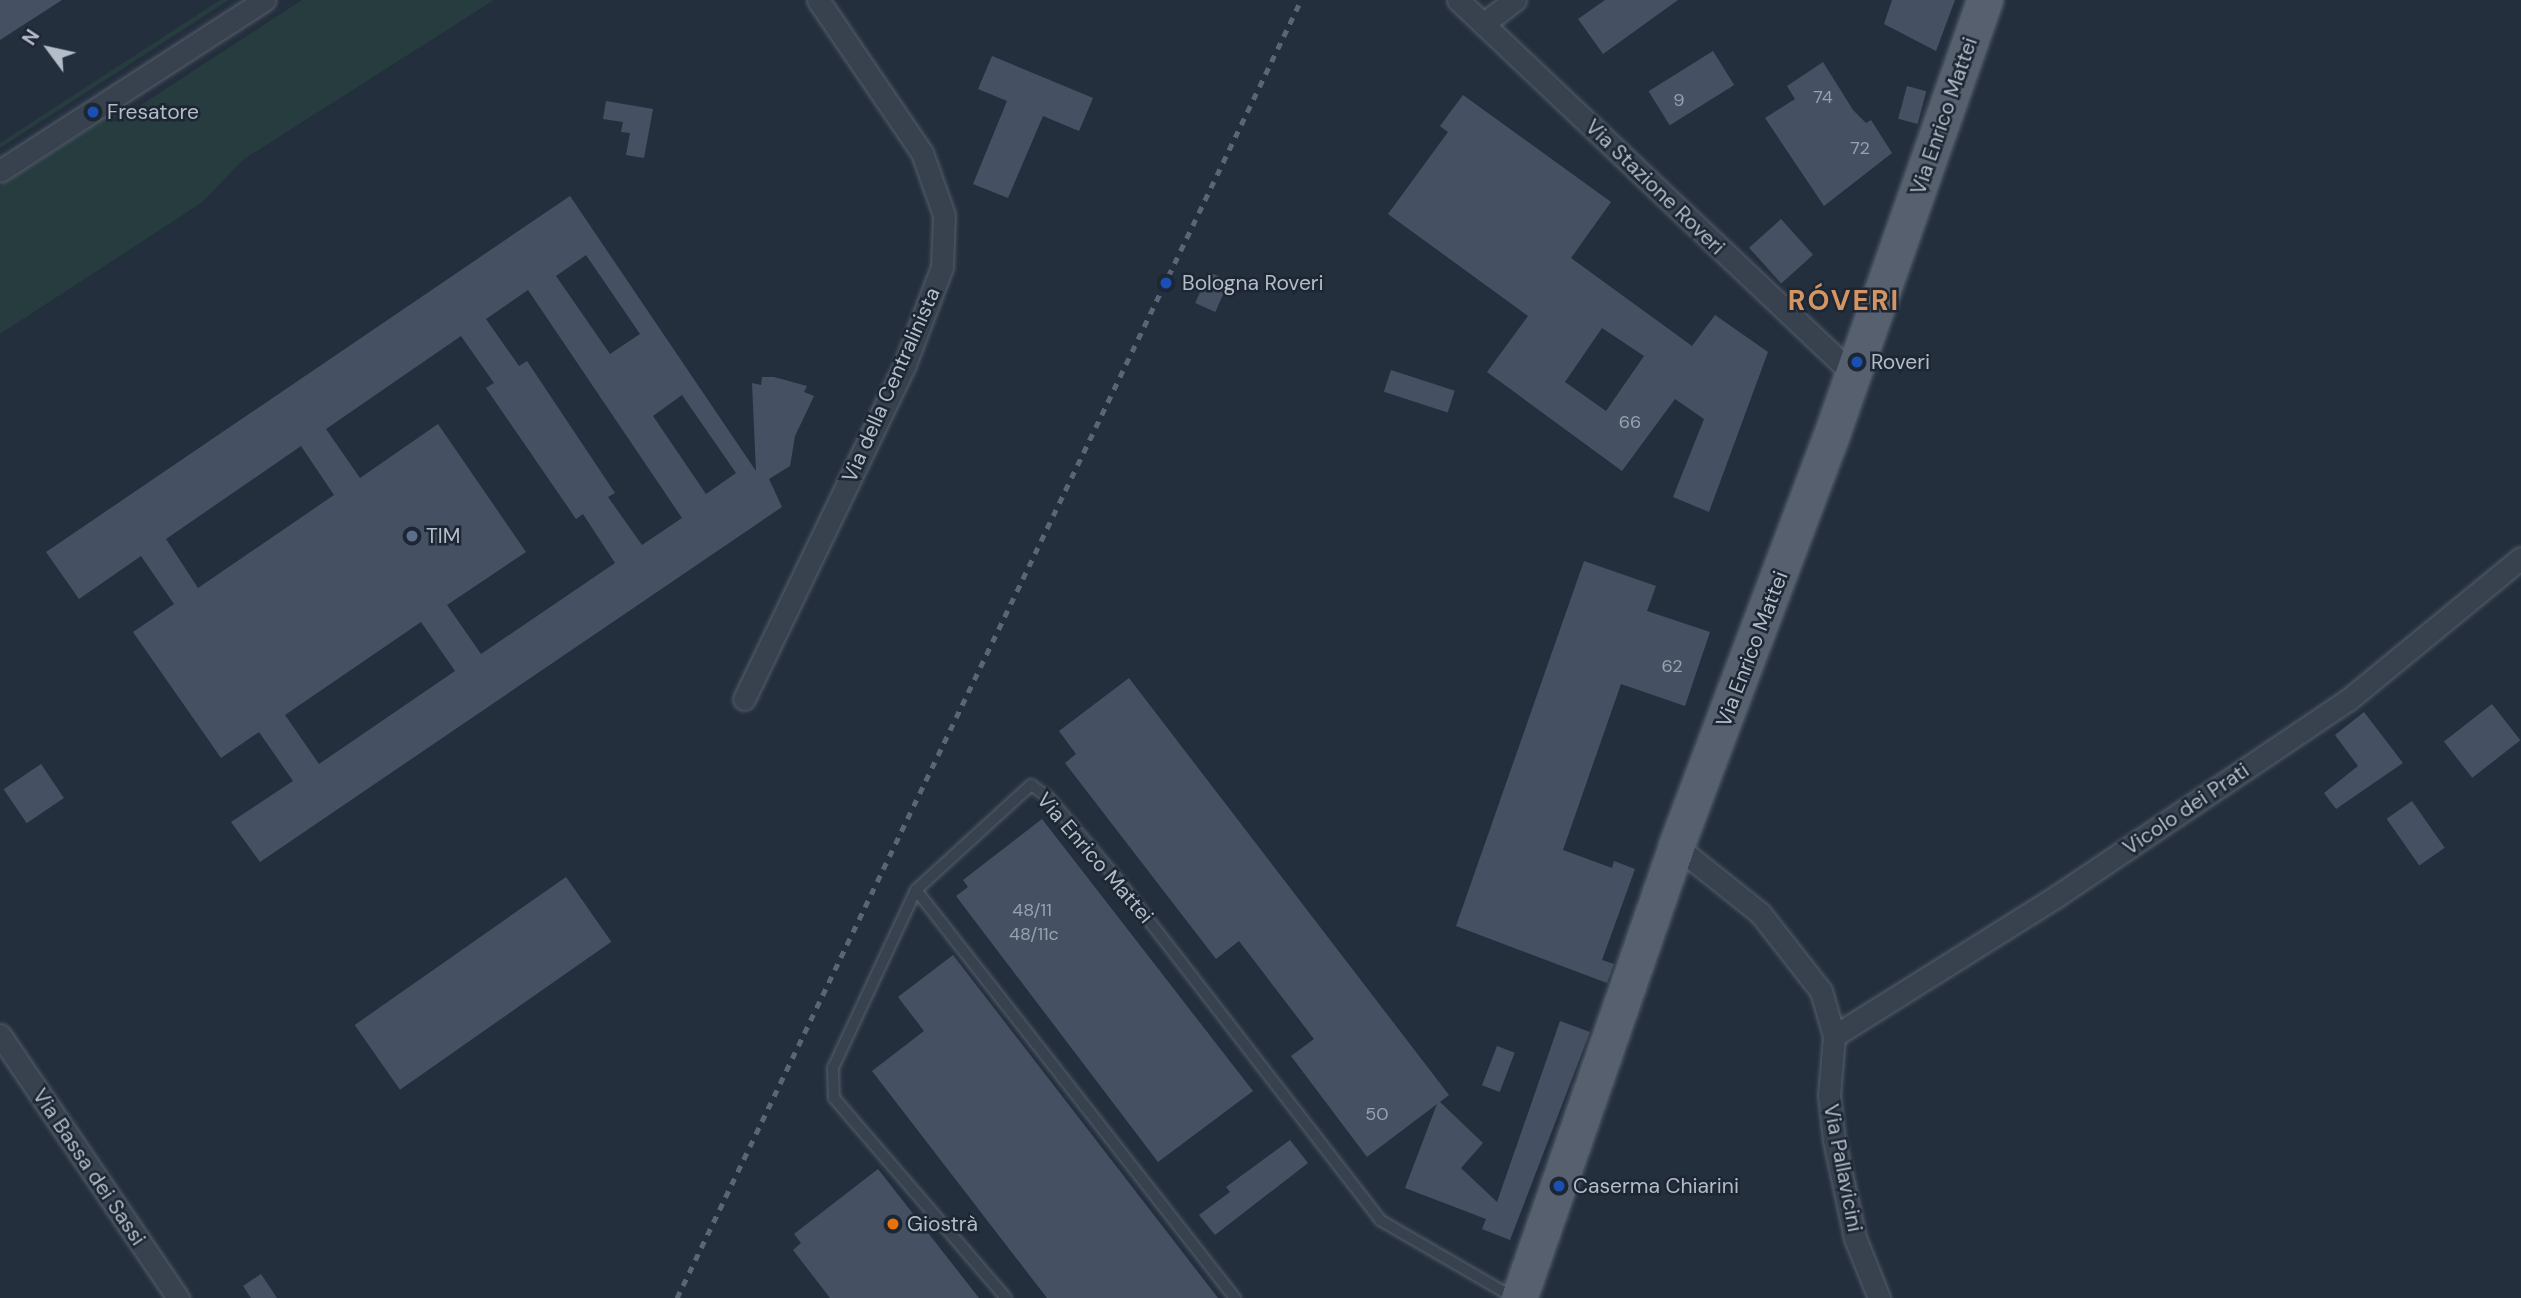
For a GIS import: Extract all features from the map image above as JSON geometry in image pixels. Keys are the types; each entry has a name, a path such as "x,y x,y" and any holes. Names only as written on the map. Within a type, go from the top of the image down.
{"main road":[{"name":"Via Enrico Mattei","path":"1517,1298 1676,846 1853,374 1985,0"}],"street":[{"path":"0,171 264,0"},
{"name":"Via della Centralinista","path":"744,699 905,364 942,267 944,215 922,153 818,0"},
{"name":"Via Stazione Roveri","path":"1458,0 1853,374"},
{"path":"1483,23 1515,0"},
{"name":"Vicolo dei Prati","path":"1834,1036 2057,896 2348,700 2521,558"},
{"name":"Via Pallavicini","path":"1676,846 1760,913 1795,952 1821,991 1834,1036 1829,1095 1834,1140 1855,1238 1879,1298"},
{"name":"Via Bassa dei Sassi","path":"0,1035 178,1298"}],"lane":[{"name":"Via Enrico Mattei","path":"1006,1298 835,1098 833,1068 916,890 1031,785 1048,797 1114,874 1380,1220 1517,1298"},
{"path":"916,890 1234,1298"}],"green space":[{"path":"220,0 229,0 0,148 0,143"},
{"path":"302,0 494,0 244,159 201,203 0,334 0,186 110,115 115,122"}],"building":[{"path":"0,0 62,0 0,40"},
{"path":"1605,0 1678,0 1603,54 1578,19"},
{"path":"1892,0 1955,0 1936,51 1884,24"},
{"path":"1713,51 1734,85 1670,125 1649,91"},
{"path":"992,56 1093,98 1079,131 1043,116 1008,198 973,184 1007,101 978,89"},
{"path":"1823,62 1853,110 1866,123 1871,120 1892,153 1824,206 1765,118 1795,99 1787,86"},
{"path":"1907,86 1926,91 1918,124 1898,119"},
{"path":"1463,95 1611,202 1571,258 1692,346 1715,315 1768,352 1709,512 1673,497 1704,419 1675,399 1622,471 1487,372 1528,316 1388,214 1448,132 1440,126","holes":["1602,328 1644,356 1606,411 1565,382"]},
{"path":"606,101 653,109 644,158 626,155 630,133 621,132 623,122 603,119"},
{"path":"570,196 756,471 752,383 761,385 762,377 774,377 807,386 804,392 814,396 795,436 790,466 769,479 782,507 260,862 231,822 293,781 259,732 221,758 133,632 174,604 141,556 79,599 46,552","holes":["586,255 640,334 610,354 556,276","528,290 682,518 642,545 608,497 615,493 527,361 519,366 486,319","461,336 494,383 486,388 576,519 583,514 615,563 481,654 447,605 526,552 438,424 360,478 326,429","682,395 736,473 706,494 653,416","301,446 334,495 198,588 166,539","421,622 455,671 319,764 285,715"]},
{"path":"1781,219 1813,255 1781,283 1749,248"},
{"path":"1209,272 1229,281 1215,312 1195,303"},
{"path":"1391,370 1455,391 1448,413 1384,392"},
{"path":"1584,561 1656,586 1647,611 1710,632 1685,706 1621,684 1563,850 1612,868 1614,861 1635,869 1602,960 1614,964 1607,983 1456,926"},
{"path":"1129,678 1449,1095 1440,1102 1483,1143 1461,1168 1497,1202 1560,1021 1590,1032 1510,1240 1482,1229 1486,1219 1405,1188 1437,1104 1367,1157 1291,1056 1314,1039 1239,941 1216,959 1065,763 1076,754 1059,731"},
{"path":"2492,704 2520,740 2472,778 2444,742"},
{"path":"2364,712 2403,763 2336,809 2324,793 2358,766 2335,735"},
{"path":"41,764 64,798 27,823 4,789"},
{"path":"2412,801 2445,848 2419,865 2387,819"},
{"path":"1042,819 1253,1091 1158,1162 956,896 968,887 963,880"},
{"path":"566,877 611,942 400,1090 355,1025"},
{"path":"953,955 1218,1298 1047,1298 872,1071 924,1031 898,997"},
{"path":"1497,1046 1515,1053 1500,1092 1482,1085"},
{"path":"1290,1140 1308,1163 1215,1235 1199,1215 1230,1192 1226,1187"},
{"path":"878,1169 979,1298 830,1298 793,1250 801,1243 794,1234"},
{"path":"261,1274 277,1298 251,1298 243,1286"}],"railway":[{"path":"677,1298 1301,0"}],"place":[{"name":"Fresatore","path":"93,112"},
{"name":"Bologna Roveri","path":"1166,283"},
{"name":"Roveri","path":"1857,362"},
{"name":"TIM","path":"412,536"},
{"name":"Caserma Chiarini","path":"1559,1186"},
{"name":"Giostrà","path":"893,1224"}],"district":[{"name":"RÓVERI","path":"1844,301"}]}
